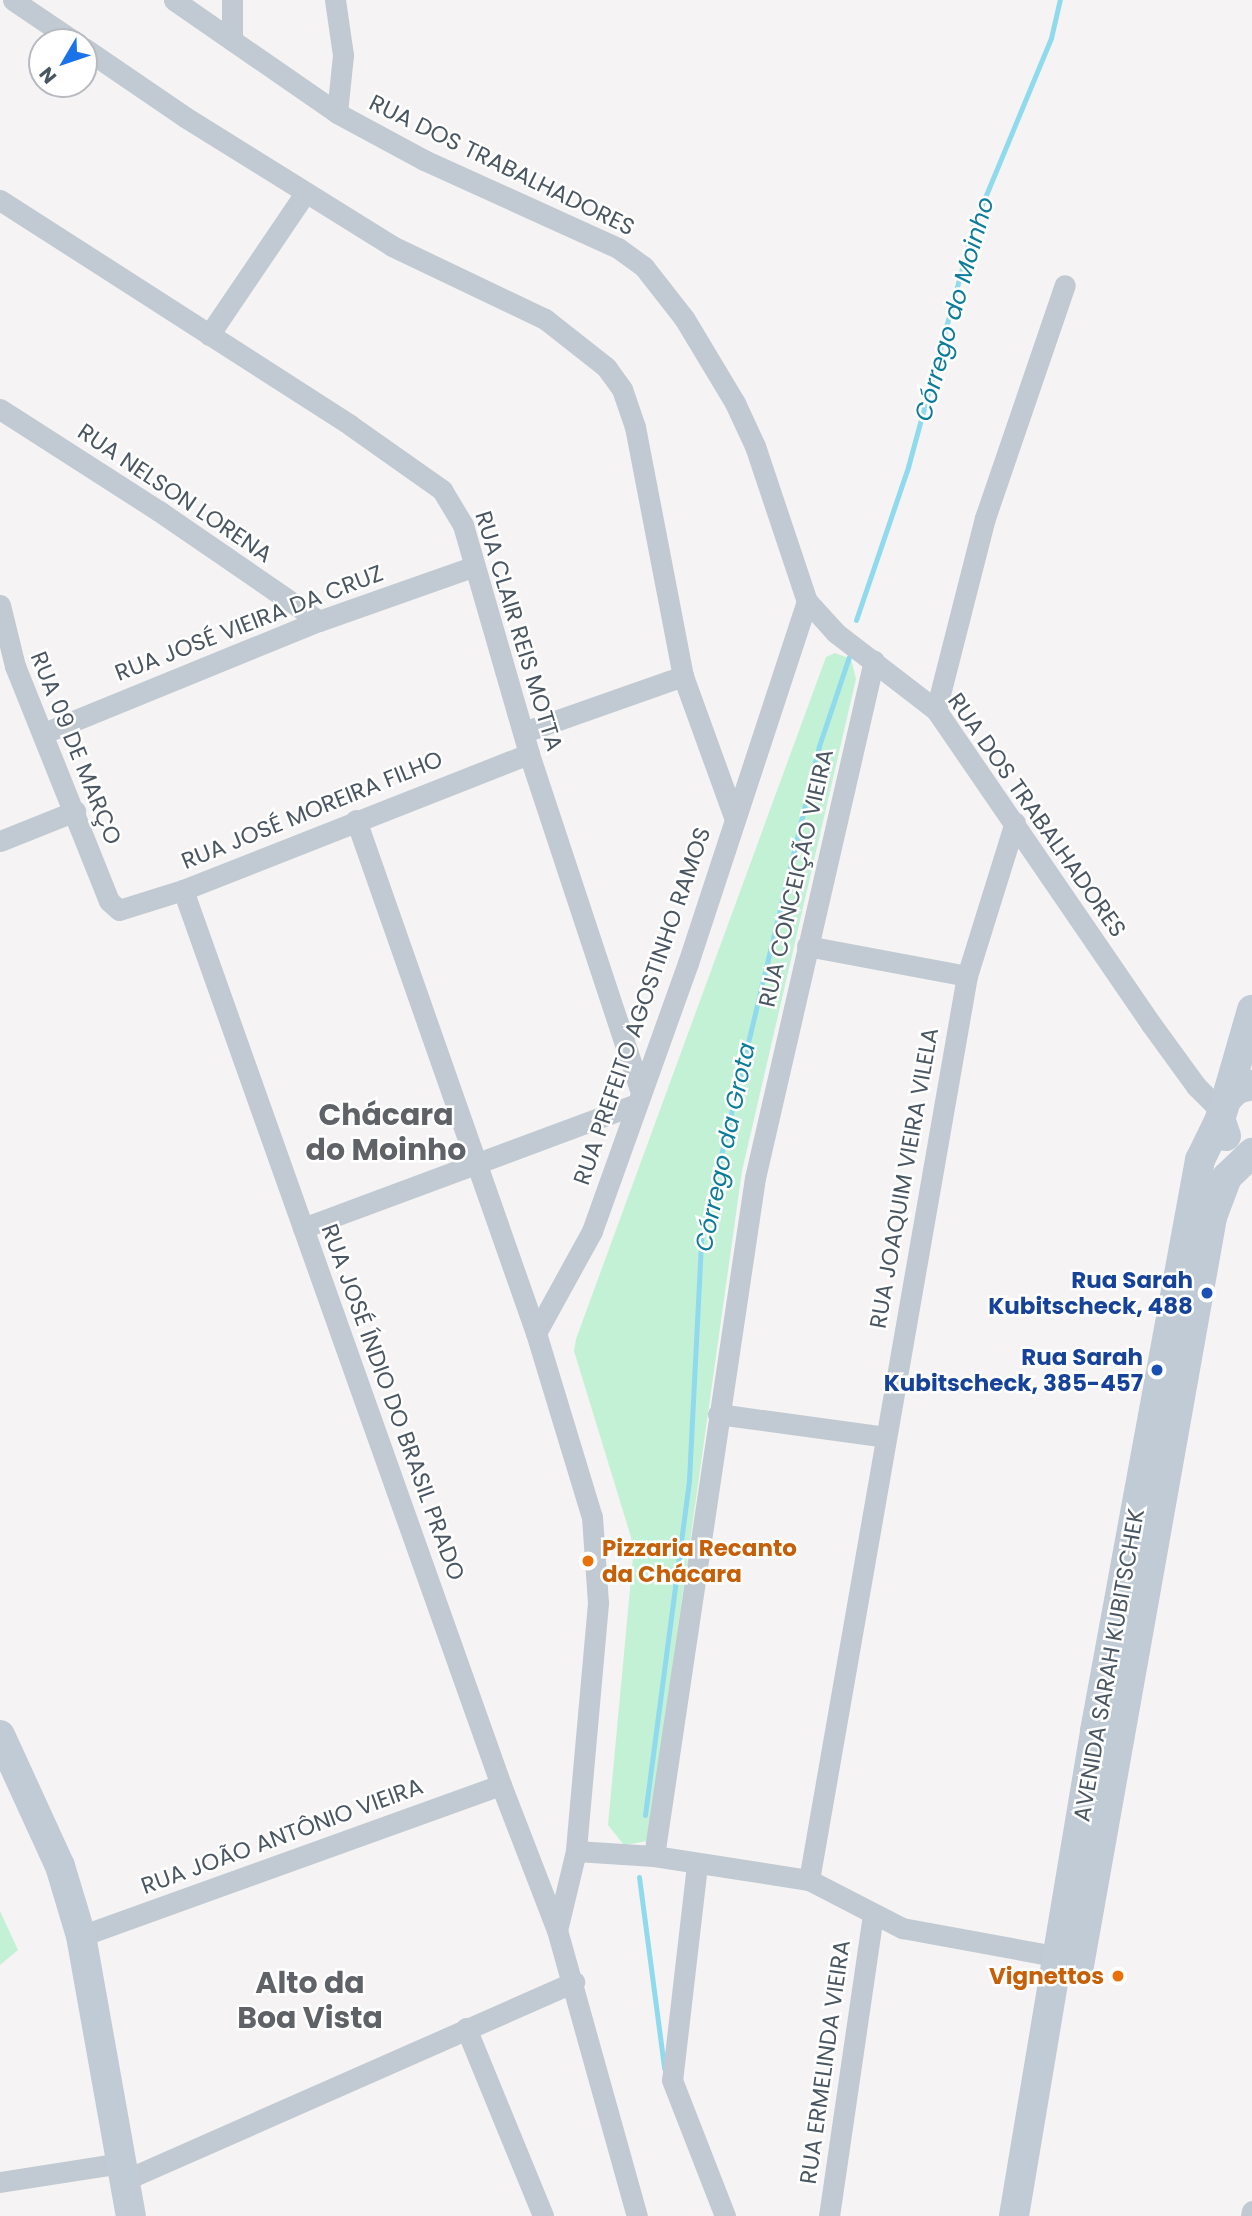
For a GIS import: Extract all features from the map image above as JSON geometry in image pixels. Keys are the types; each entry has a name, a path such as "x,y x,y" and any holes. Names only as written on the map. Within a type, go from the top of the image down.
{"main road":[{"name":"AVENIDA SARAH KUBITSCHEK","path":"1014,2216 1060,1957 1095,1731 1197,1174 1222,1110 1252,1010"},
{"path":"1252,1085 1237,1089 1222,1110 1231,1142 1252,1152"},
{"name":"AVENIDA SARAH KUBITSCHEK","path":"1034,2216 1212,1217 1227,1177 1252,1152"},
{"path":"0,1735 60,1866 81,1936 128,2196"}],"street":[{"path":"13,0 54,28"},
{"name":"RUA DOS TRABALHADORES","path":"174,0 337,113 424,160 618,248 645,267 684,318 735,403 755,446 807,601 835,632 936,710 1151,1024 1196,1086 1222,1110"},
{"path":"232,0 232,40"},
{"path":"335,0 343,55 337,113"},
{"name":"RUA PREFEITO AGOSTINHO RAMOS","path":"98,57 305,193 392,246 545,318 606,367 622,389 635,427 683,676 734,817 688,963 592,1231 536,1334"},
{"path":"209,335 305,193"},
{"name":"RUA CLAIR REIS MOTTA","path":"0,200 442,490 463,525 529,754 638,1098"},
{"path":"936,710 985,518 1065,285"},
{"name":"RUA NELSON LORENA","path":"0,409 319,621"},
{"name":"RUA JOSÉ VIEIRA DA CRUZ","path":"44,733 319,621 475,566"},
{"path":"734,817 807,601"},
{"name":"RUA 09 DE MARÇO","path":"0,605 15,666 113,907"},
{"name":"RUA CONCEIÇÃO VIEIRA","path":"654,1856 755,1178 874,660"},
{"path":"524,732 683,676"},
{"name":"RUA JOSÉ MOREIRA FILHO","path":"113,907 125,910 183,890 529,754"},
{"path":"0,841 75,811"},
{"path":"356,820 536,1334 592,1517 598,1561 576,1851 557,1930 574,1982 637,2216"},
{"name":"RUA JOAQUIM VIEIRA VILELA","path":"809,1880 967,976 1015,822"},
{"name":"RUA JOSÉ ÍNDIO DO BRASIL PRADO","path":"183,890 501,1786 557,1930"},
{"path":"807,946 967,976"},
{"path":"303,1228 477,1166 638,1098"},
{"path":"718,1414 885,1437"},
{"name":"RUA JOÃO ANTÔNIO VIEIRA","path":"81,1936 501,1786"},
{"path":"576,1851 654,1856 697,1865 809,1880 902,1928 1060,1957"},
{"path":"697,1865 672,2080 725,2216"},
{"name":"RUA ERMELINDA VIEIRA","path":"829,2216 873,1915"},
{"path":"0,2182 128,2196 466,2028 574,1982"},
{"path":"466,2028 543,2216"}],"green space":[{"path":"835,653 851,659 856,679 742,1171 648,1841 624,1845 608,1825 633,1557 631,1537 574,1351 576,1339 826,657"},
{"path":"0,1911 18,1950 0,1965"}],"waterway":[{"name":"Córrego do Moinho","path":"856,620 908,467 974,224 1051,38 1060,0"},
{"name":"Córrego da Grota","path":"645,1815 689,1480 701,1239 819,746 849,657"},
{"path":"639,1877 664,2068"}],"place":[{"name":"Rua Sarah Kubitscheck, 488","path":"1207,1293"},
{"name":"Rua Sarah Kubitscheck, 385-457","path":"1157,1370"},
{"name":"Pizzaria Recanto da Chácara","path":"588,1561"},
{"name":"Vignettos","path":"1118,1976"}],"district":[{"name":"Chácara do Moinho","path":"386,1132"},
{"name":"Alto da Boa Vista","path":"310,2000"}]}
